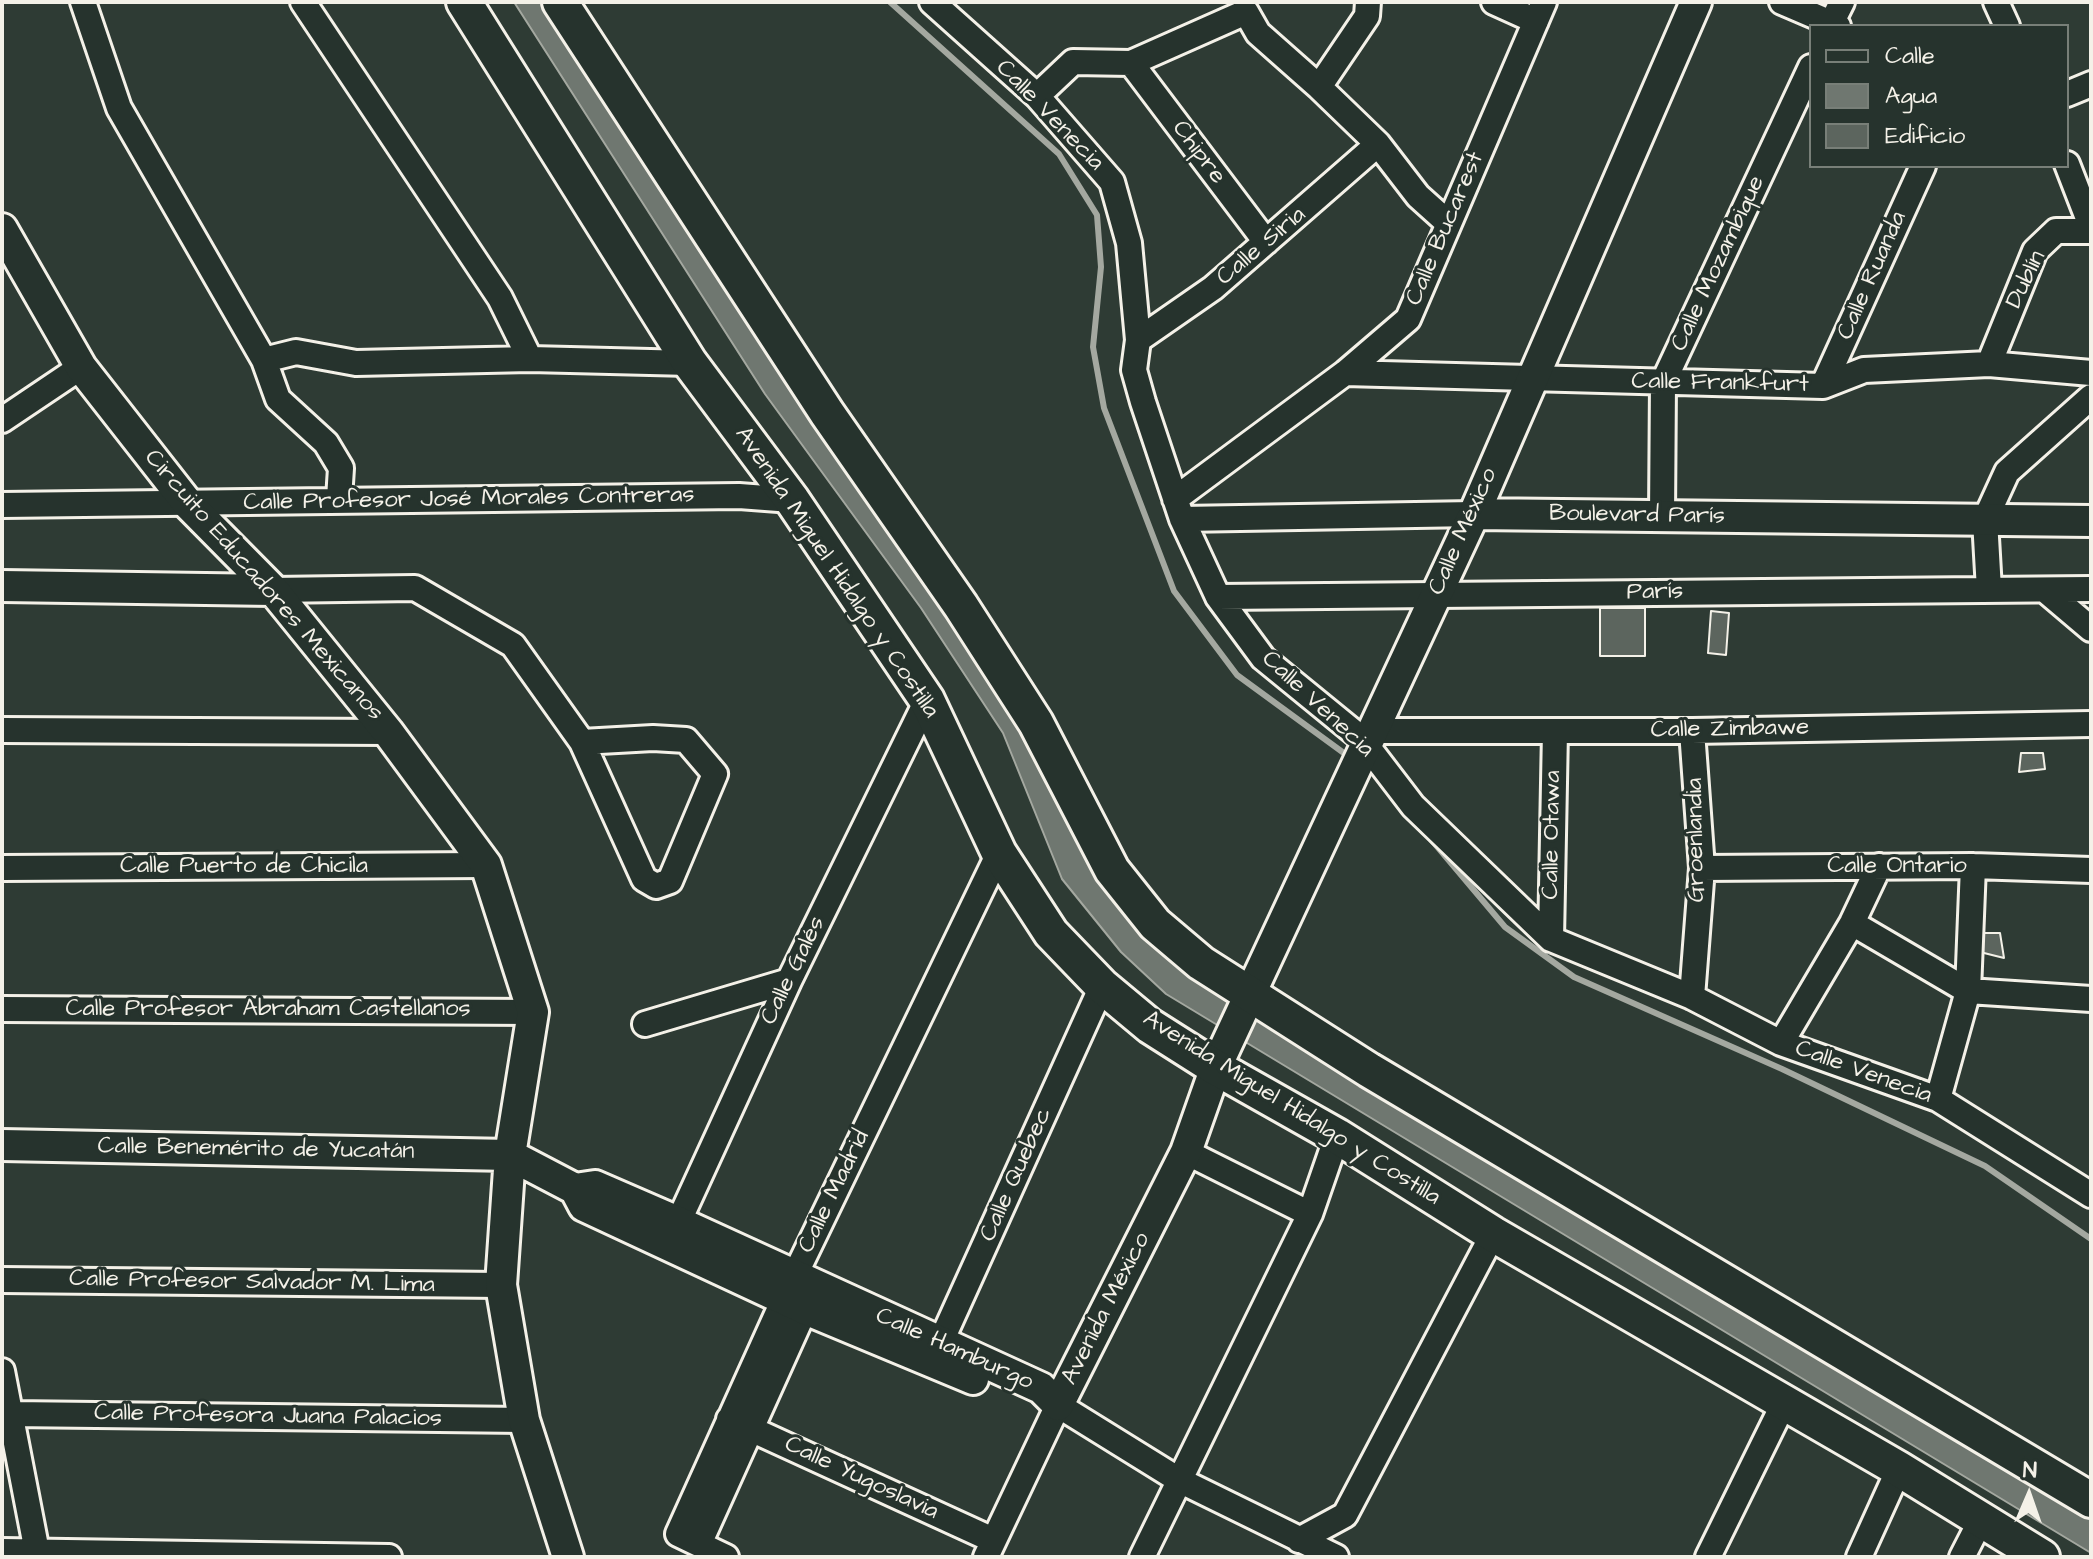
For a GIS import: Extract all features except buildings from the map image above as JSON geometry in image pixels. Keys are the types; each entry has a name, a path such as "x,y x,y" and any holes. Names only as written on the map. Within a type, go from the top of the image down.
{"main road":[{"name":"Avenida Miguel Hidalgo y Costilla","path":"464,2 690,363 792,500 927,700 999,853 1051,933 1102,986 1150,1026 1218,1062 1493,1234 1899,1469 2042,1557"},
{"path":"560,2 827,413 1028,710 1112,870 1155,924 1201,963 1369,1070 2091,1500"}],"street":[{"path":"83,2 119,108 264,360 278,399 326,443 341,468 339,499"},
{"path":"303,2 500,298 530,359"},
{"name":"Calle Venecia","path":"932,2 1037,96 1112,182 1129,243 1138,340 1134,370 1179,509 1218,597 1263,658 1365,741 1413,806 1551,939 1692,997 1781,1043 1938,1099 2091,1195"},
{"path":"1319,87 1367,16 1368,2"},
{"path":"1494,2 1540,12"},
{"name":"Calle México","path":"1218,1062 1342,790 1474,514 1696,2"},
{"path":"1782,2 1836,19"},
{"path":"1996,2 2006,24"},
{"path":"1037,96 1073,62 1131,63 1246,7 1258,33 1378,144 1418,196 1448,223"},
{"name":"Calle Bucarest","path":"1179,509 1408,319 1540,12"},
{"name":"Chipre","path":"1131,63 1266,242"},
{"name":"Calle Mozambique","path":"1662,516 1663,383 1809,71"},
{"path":"2069,93 2091,84"},
{"name":"Calle Siria","path":"1138,340 1213,288 1378,144"},
{"name":"Calle Ruanda","path":"1823,386 1922,168"},
{"path":"2068,168 2091,229"},
{"name":"Circuito Educadores Mexicanos","path":"2,229 10,260 81,367 189,505 273,590 388,732 486,865 533,1012 510,1155 501,1285 524,1420 568,1557"},
{"name":"Dublín","path":"1989,364 2035,251 2056,231 2091,229"},
{"path":"264,360 296,352 356,363 530,359 690,363"},
{"name":"Calle Frankfurt","path":"1345,373 1823,386 1864,370 1989,364 2091,373"},
{"path":"2,420 81,367"},
{"path":"1989,590 1985,520 2007,472 2091,397"},
{"name":"Calle Profesor José Morales Contreras","path":"2,505 739,496 792,500"},
{"name":"Boulevard París","path":"1179,509 2091,521"},
{"path":"2,586 273,590 415,588 513,645 582,742 644,879 656,886 670,881 715,774 686,740 653,738 582,742"},
{"name":"París","path":"1218,597 2091,589"},
{"path":"2045,590 2091,629"},
{"name":"Calle Galés","path":"673,1234 789,981 927,700"},
{"name":"Calle Zimbawe","path":"1365,741 1555,731 2091,724"},
{"path":"2,730 388,732"},
{"name":"Calle Otawa","path":"1551,939 1555,731"},
{"name":"Groenlandia","path":"1692,731 1702,868 1692,997"},
{"name":"Calle Madrid","path":"726,1557 688,1539 999,853"},
{"name":"Calle Puerto de Chicila","path":"2,868 486,865"},
{"path":"1781,1043 1852,923 1879,866"},
{"path":"1938,1099 1968,991 1973,866"},
{"name":"Calle Ontario","path":"1702,868 1973,866 2091,870"},
{"path":"1852,923 1968,991 2091,999"},
{"path":"645,1024 789,981"},
{"name":"Calle Quebec","path":"936,1353 1102,986"},
{"name":"Calle Profesor Abraham Castellanos","path":"2,1009 533,1012"},
{"name":"Avenida México","path":"990,1548 1058,1405 1186,1152 1218,1062"},
{"path":"1142,1557 1310,1214 1337,1136"},
{"name":"Calle Benemérito de Yucatán","path":"2,1145 510,1155"},
{"path":"1186,1152 1310,1214"},
{"name":"Calle Hamburgo","path":"510,1155 575,1189 595,1186 673,1234 936,1353 1041,1388 1058,1405"},
{"path":"1299,1540 1345,1515 1493,1234"},
{"name":"Calle Profesor Salvador M. Lima","path":"2,1280 501,1285"},
{"path":"2,1371 38,1554"},
{"path":"1708,1557 1784,1403"},
{"path":"1058,1405 1179,1480 1336,1557"},
{"name":"Calle Profesora Juana Palacios","path":"11,1414 524,1420"},
{"name":"Calle Yugoslavia","path":"739,1423 990,1548"},
{"path":"1859,1557 1899,1469"},
{"path":"1962,1557 1981,1520"},
{"path":"2,1551 38,1554 389,1557"}],"water":[{"path":"514,2 553,2 1173,954 2091,1517 2091,1553 1166,994 1121,952 1062,879 1003,733 921,608 765,394"}],"waterway":[{"path":"890,2 1059,154 1097,215 1101,267 1093,347 1104,408 1174,591 1237,675 1352,759"},
{"path":"1424,831 1505,927 1574,977 1782,1069 1985,1166 2091,1239"}]}
